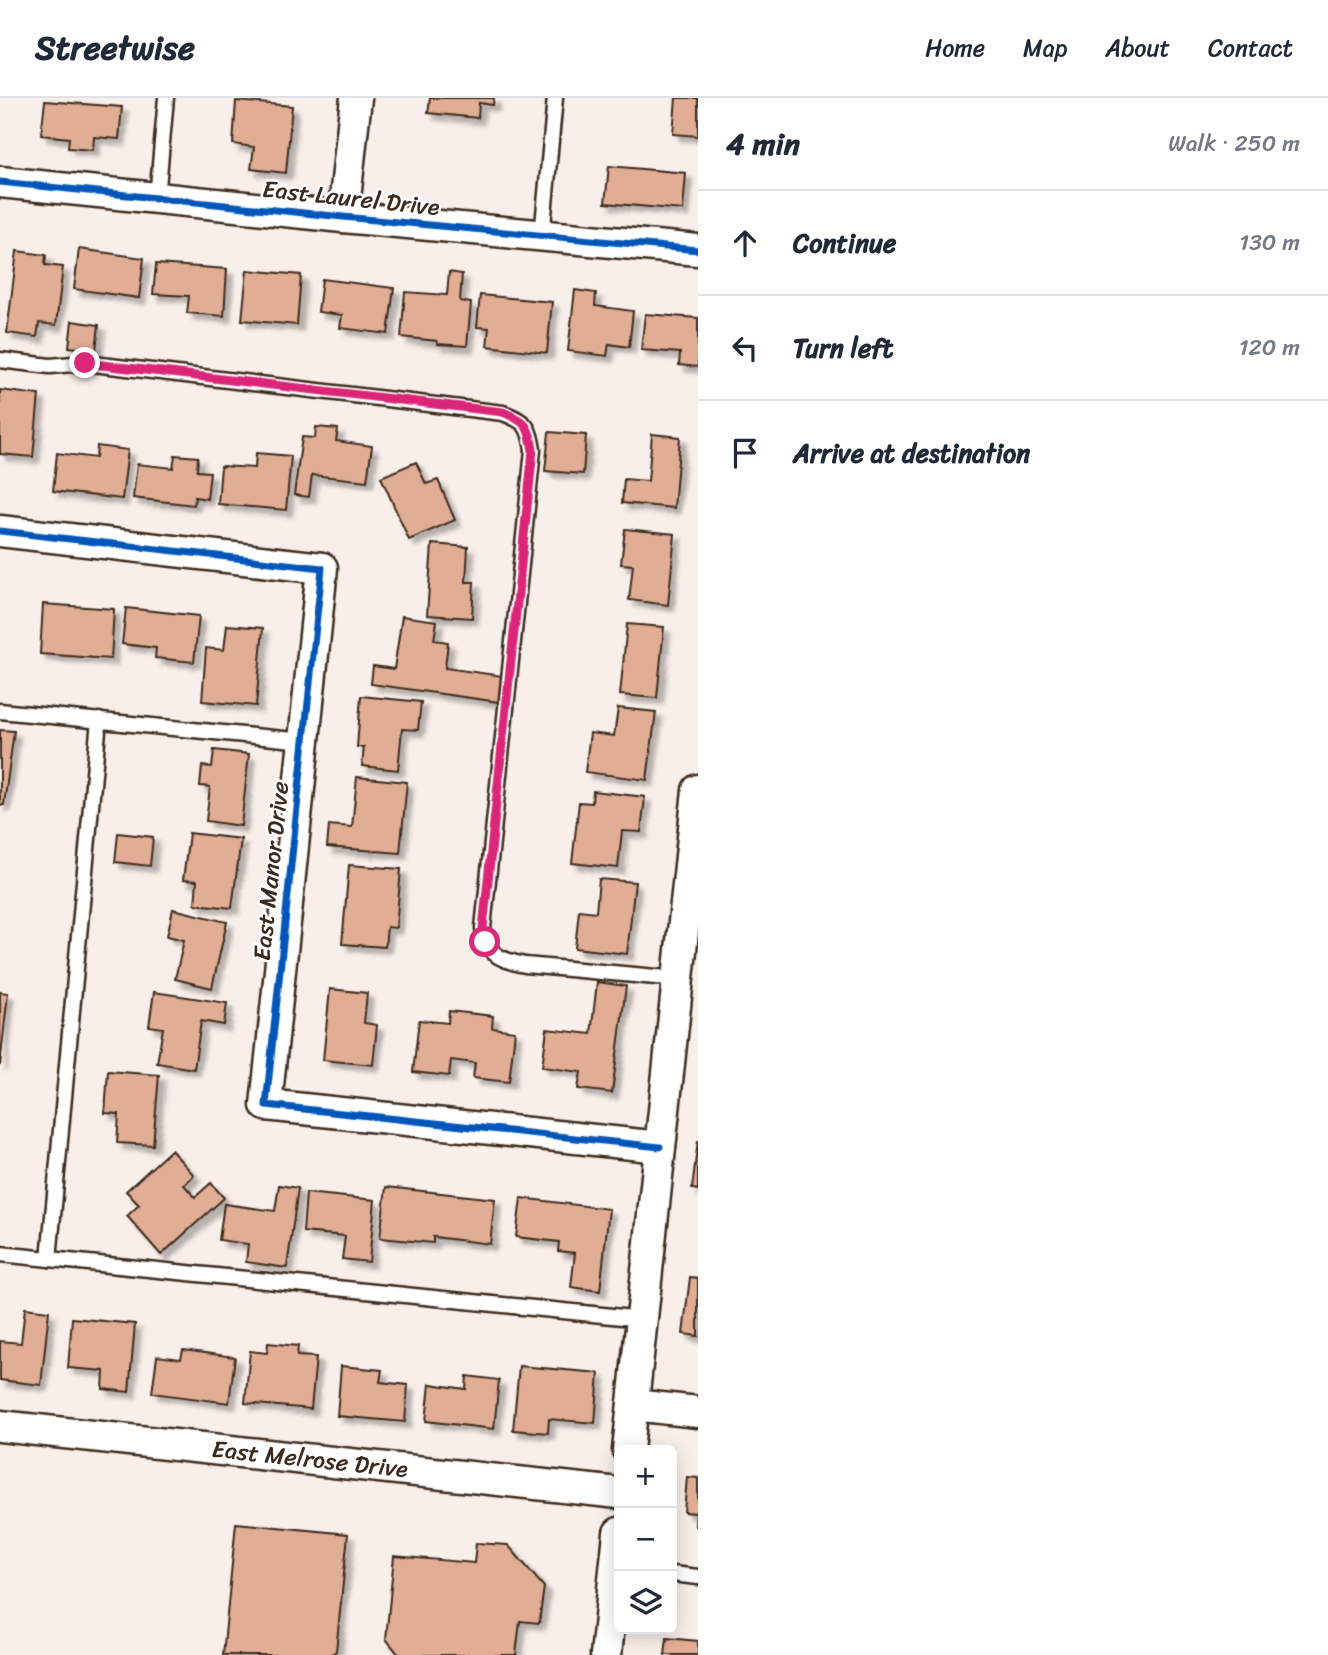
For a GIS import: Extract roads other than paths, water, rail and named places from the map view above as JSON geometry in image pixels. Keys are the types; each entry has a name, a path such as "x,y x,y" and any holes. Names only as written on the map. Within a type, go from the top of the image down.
{"street":[{"path":"343,217 356,98"},
{"name":"East Laurel Drive","path":"0,181 698,250"},
{"name":"East Manor Drive","path":"0,531 322,568 266,1105 660,1147"},
{"path":"629,1445 678,979 690,943 698,790"},
{"path":"633,1405 698,1412"},
{"name":"East Melrose Drive","path":"0,1426 614,1492"},
{"path":"606,1655 617,1571"}],"lane":[{"path":"157,198 166,98"},
{"path":"542,236 555,98"},
{"path":"0,360 50,366 85,363 503,412 520,419 530,432 533,450 483,928 485,942 493,953 508,961 525,965 678,979"},
{"path":"0,710 304,741"},
{"path":"49,1259 99,720"},
{"path":"0,1254 642,1320"},
{"path":"677,1575 698,1577"}]}
